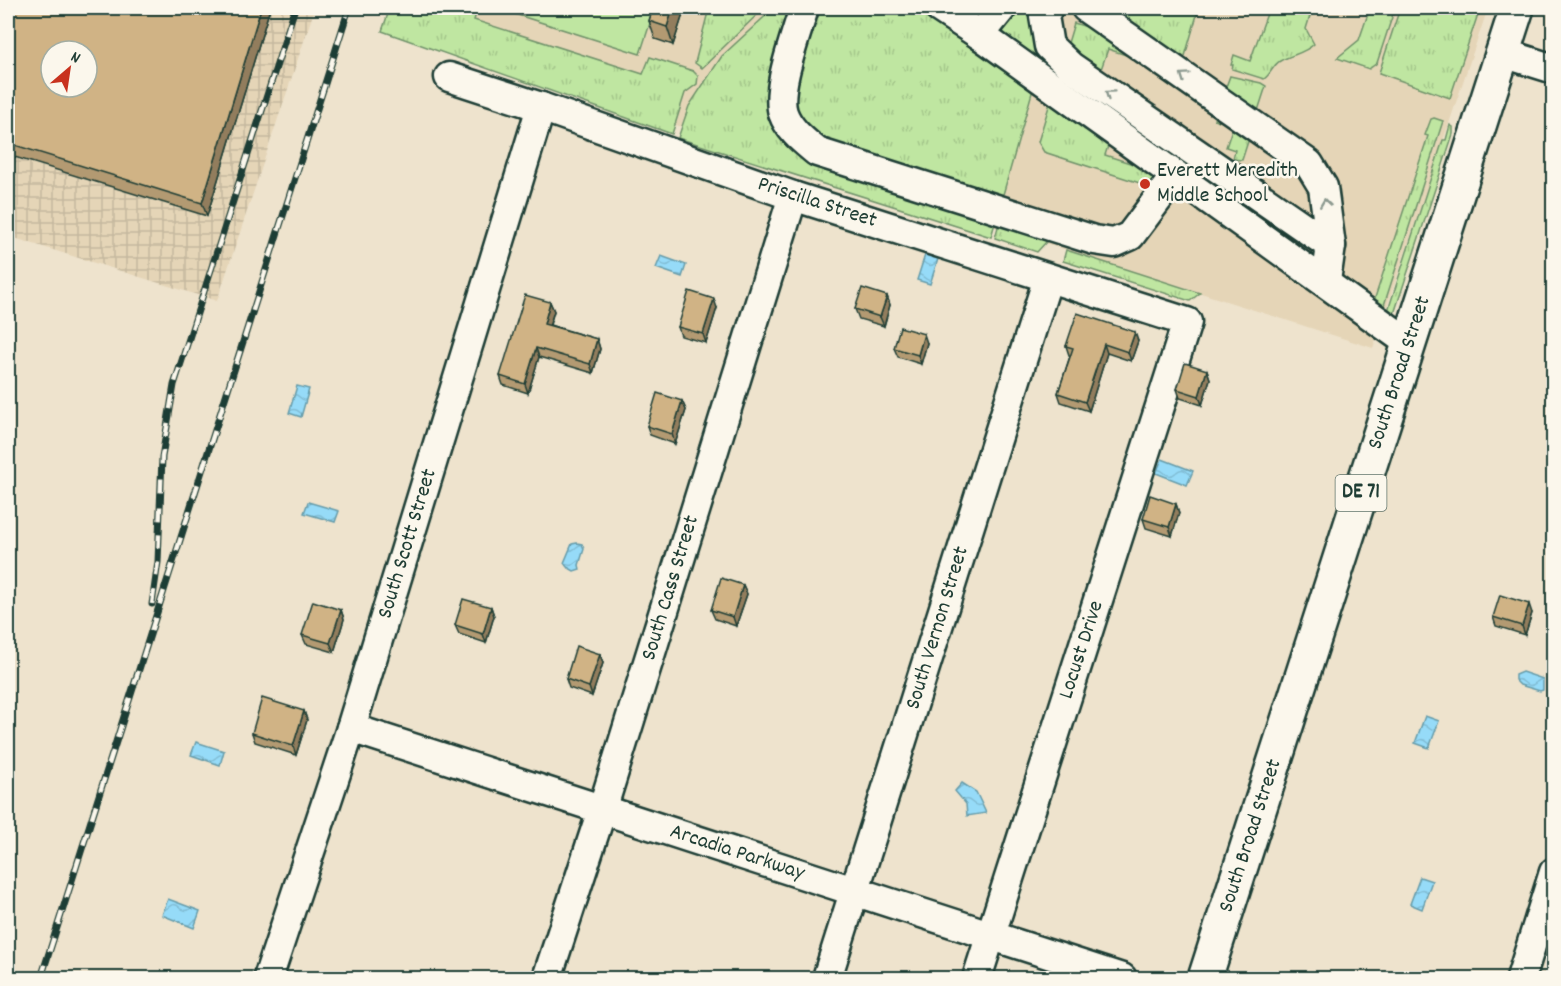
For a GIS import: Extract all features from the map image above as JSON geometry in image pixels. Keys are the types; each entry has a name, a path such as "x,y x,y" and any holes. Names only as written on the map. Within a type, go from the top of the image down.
{"main road":[{"name":"South Broad Street","path":"1204,978 1517,8"}],"street":[{"path":"804,8 781,88 783,113 796,134 817,152 1094,240 1114,243 1130,236 1176,175"},
{"path":"939,8 1326,281 1409,343"},
{"path":"980,35 1002,8"},
{"path":"1048,8 1044,16 1049,46 1070,66 1330,246"},
{"path":"1086,8 1309,164 1323,188 1330,246 1326,281"},
{"path":"1503,53 1554,69"},
{"name":"Priscilla Street","path":"449,77 541,106 793,196 1187,322"},
{"name":"South Scott Street","path":"268,978 351,728 541,106"},
{"name":"South Cass Street","path":"547,978 602,810 793,196"},
{"name":"South Vernon Street","path":"827,978 1048,278"},
{"name":"Locust Drive","path":"977,978 1187,322"},
{"name":"Arcadia Parkway","path":"351,728 1122,978"},
{"path":"1521,978 1554,872"}],"shaded area":[{"path":"8,8 315,8 217,301 8,236"},
{"name":"Everett Meredith Middle School","path":"389,8 1488,8 1373,348 382,31"}],"green space":[{"path":"390,8 478,8 474,20 643,74 650,57 693,71 698,76 697,84 685,93 672,134 382,31"},
{"path":"496,8 655,8 640,54"},
{"path":"709,8 761,8 761,11 702,68 695,63"},
{"path":"774,8 1056,8 991,237 678,138 689,106 722,56"},
{"path":"1080,8 1199,8 1185,56 1162,49"},
{"path":"1269,8 1304,8 1303,13 1310,16 1306,29 1314,44 1280,61 1264,79 1232,69 1234,55 1250,61"},
{"path":"1370,8 1395,8 1377,63 1369,69 1337,58 1359,40"},
{"path":"1400,8 1480,8 1450,98 1379,73"},
{"path":"1074,23 1141,44 1135,58 1108,49 1097,81 1053,93"},
{"path":"1230,76 1266,86 1242,160 1233,159 1235,150 1226,147 1233,126 1214,119"},
{"path":"1050,103 1113,131 1105,155 1189,182 1214,186 1222,165 1236,173 1226,206 1220,209 1044,152 1038,142"},
{"path":"1431,119 1443,121 1378,324 1370,313 1428,136 1425,135"},
{"path":"1450,125 1453,127 1453,134 1392,320 1384,323 1443,140 1446,140"},
{"path":"1006,197 1035,236 1047,241 1037,252 995,238"},
{"path":"1066,250 1200,293 1190,301 1063,261"}],"water":[{"path":"925,255 938,259 930,284 917,280"},
{"path":"661,256 686,265 682,277 656,268"},
{"path":"297,386 309,389 301,417 289,413"},
{"path":"1162,459 1193,471 1187,485 1156,473"},
{"path":"308,502 339,511 335,522 304,513"},
{"path":"572,544 582,544 584,549 580,569 574,571 564,563"},
{"path":"1522,672 1543,679 1543,690 1520,685 1515,680 1515,675"},
{"path":"1425,716 1439,721 1429,748 1415,743"},
{"path":"196,742 224,751 220,765 191,755"},
{"path":"962,783 976,792 986,813 967,816 966,804 955,791"},
{"path":"1420,877 1432,881 1422,909 1410,904"},
{"path":"168,899 200,911 194,928 162,915"}],"building":[{"path":"8,8 261,8 202,203 8,143"},
{"path":"653,8 673,8 667,27 649,21"},
{"path":"862,288 887,296 880,317 855,309"},
{"path":"689,291 714,299 703,334 678,327"},
{"path":"525,295 550,302 544,324 597,339 590,364 536,348 525,384 500,376"},
{"path":"1077,313 1135,332 1128,352 1104,344 1085,402 1058,393 1073,348 1066,346"},
{"path":"900,327 924,334 918,355 894,348"},
{"path":"1185,363 1207,370 1199,396 1177,389"},
{"path":"657,393 682,401 672,434 647,426"},
{"path":"1150,495 1176,504 1169,527 1143,519"},
{"path":"721,578 743,585 733,617 711,610"},
{"path":"1500,595 1529,604 1522,626 1493,617"},
{"path":"463,599 491,607 483,634 455,625"},
{"path":"313,601 341,610 330,643 302,635"},
{"path":"576,646 600,654 589,687 566,679"},
{"path":"262,698 304,711 293,746 252,733"}],"railway":[{"path":"152,604 158,562 162,457 174,385 295,8"},
{"path":"41,978 349,8"}],"place":[{"name":"Everett Meredith Middle School","path":"1145,184"}]}
